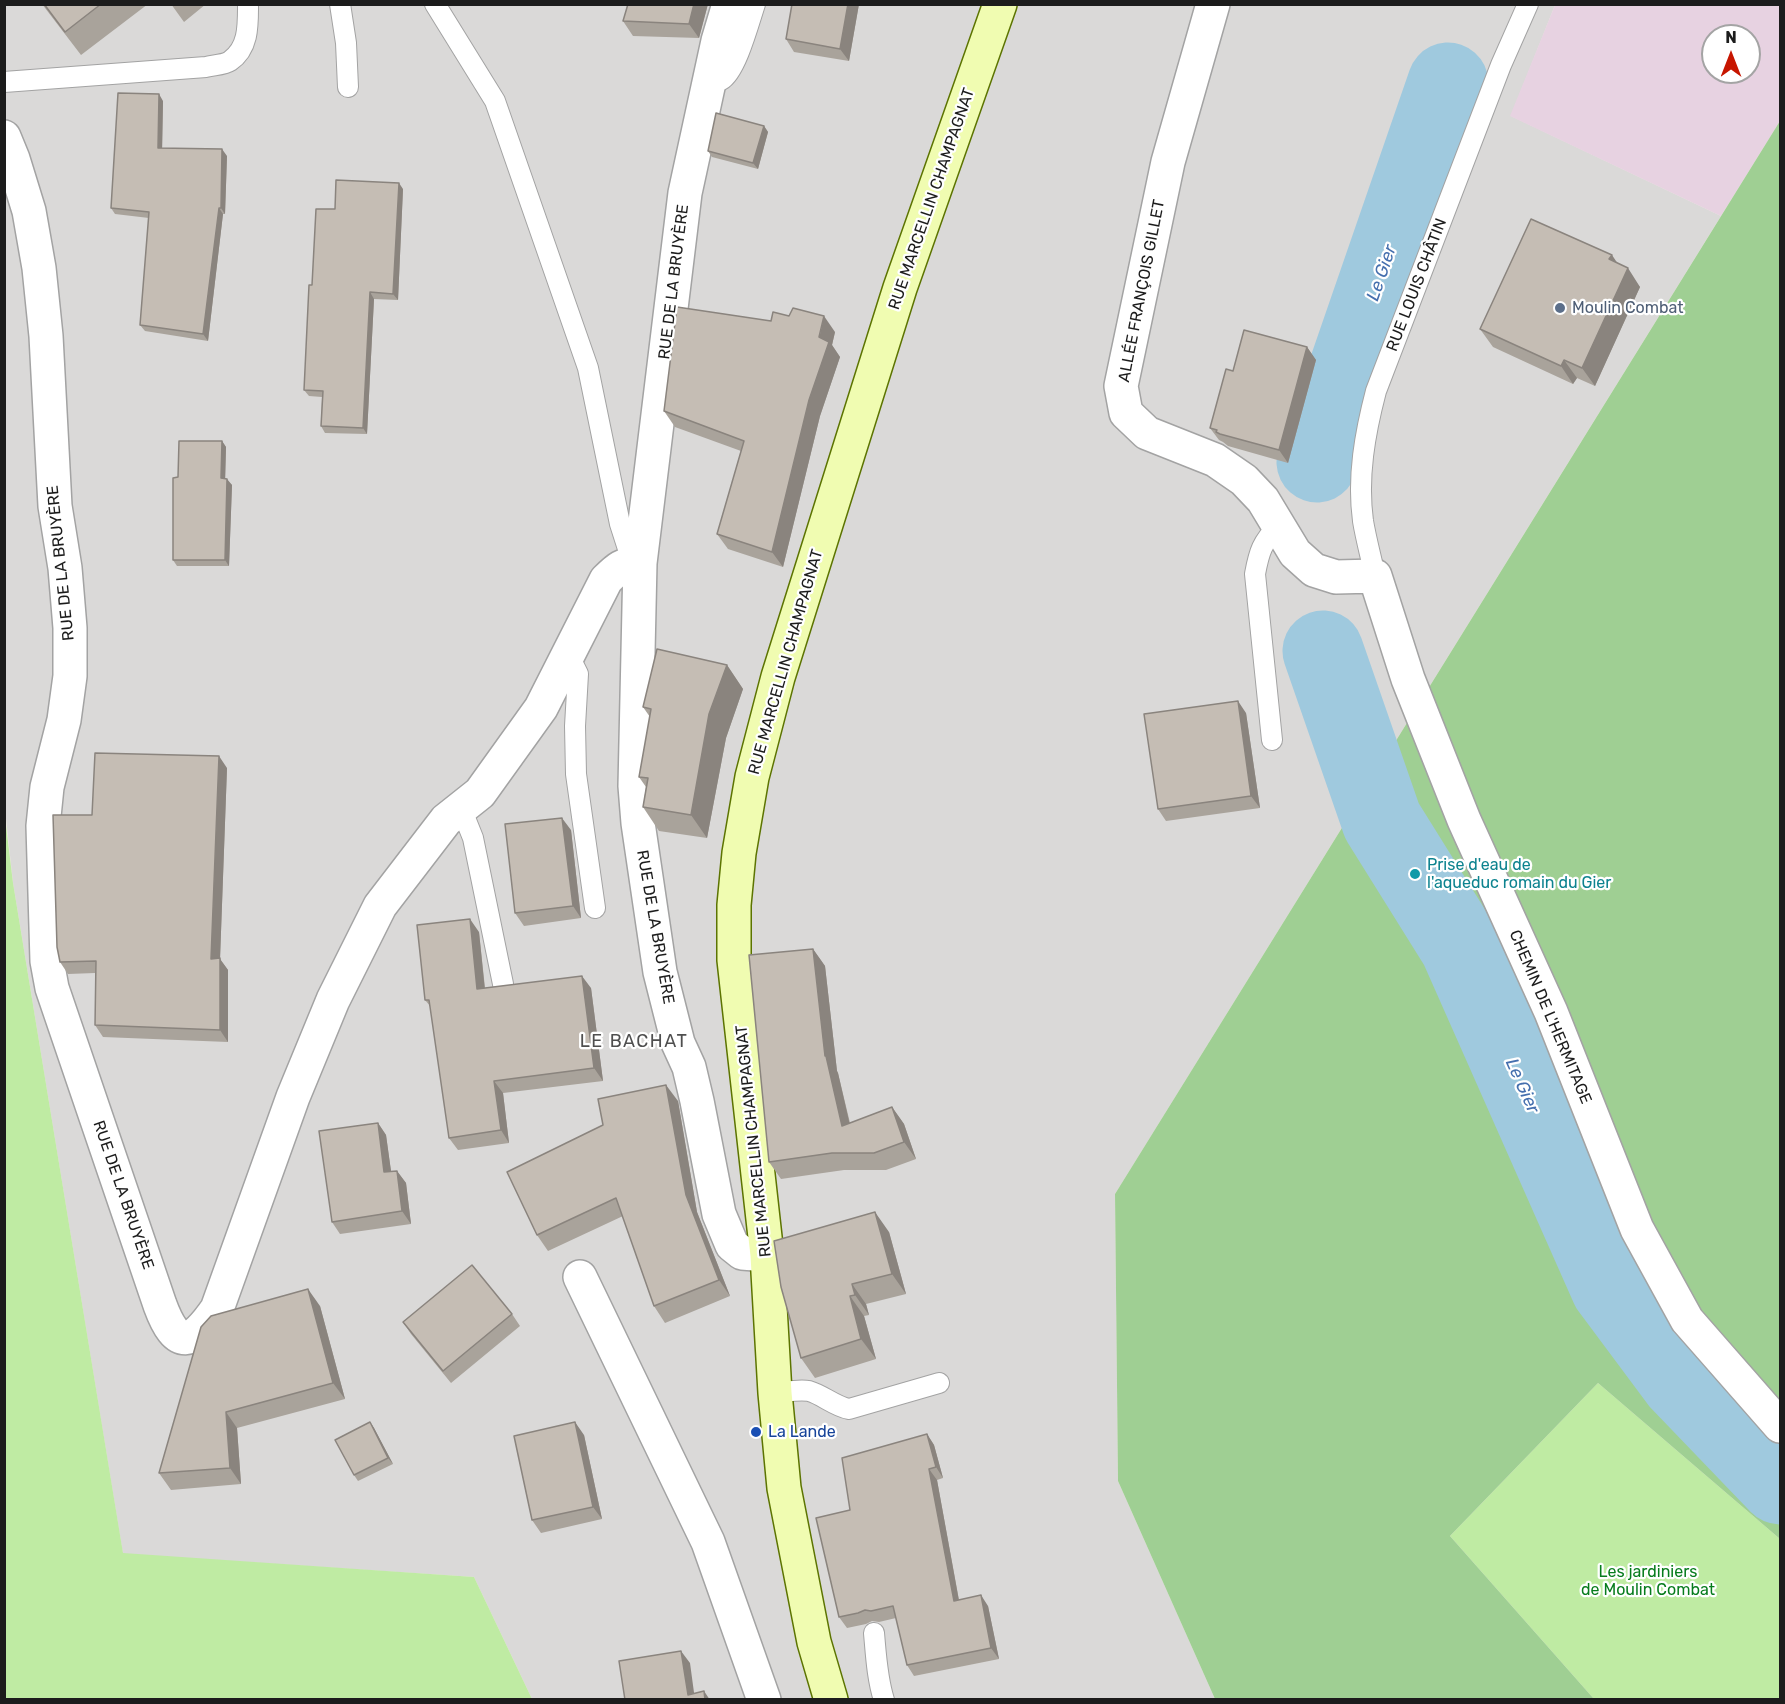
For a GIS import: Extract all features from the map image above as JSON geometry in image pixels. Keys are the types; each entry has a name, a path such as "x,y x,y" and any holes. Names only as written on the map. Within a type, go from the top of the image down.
{"main road":[{"name":"RUE MARCELLIN CHAMPAGNAT","path":"831,1700 814,1642 784,1488 775,1393 767,1255 734,960 734,905 739,854 752,777 778,677 900,288 1000,4"}],"street":[{"name":"RUE DE LA BRUYÈRE","path":"729,4 709,78 685,193 640,563 635,786 638,823 660,972 678,1043 689,1067 698,1101 719,1214 732,1245 742,1253 767,1255"},
{"name":"ALLÉE FRANÇOIS GILLET","path":"1213,4 1168,162 1121,386 1126,413 1147,433 1215,460 1244,480 1263,500 1295,553 1314,570 1335,577 1375,576"},
{"name":"RUE DE LA BRUYÈRE","path":"4,136 29,211 39,268 46,336 55,506 65,568 70,628 69,676 64,720 47,787 43,826 47,961 52,987 165,1321 175,1335 183,1338 194,1337 217,1309 293,1097 333,1000 380,906 446,820 480,792 541,708 606,580 617,568 640,563"},
{"name":"CHEMIN DE L'HERMITAGE","path":"1375,576 1412,690 1464,820 1551,1012 1636,1229 1687,1320 1780,1426"},
{"path":"580,1277 708,1542 764,1700"}],"lane":[{"path":"4,82 206,67 229,62 244,46 248,26 248,4"},
{"path":"340,4 346,43 348,87"},
{"path":"435,4 495,101 588,368 620,524 629,552 640,563"},
{"path":"709,78 721,80 727,77 734,64 755,4"},
{"name":"RUE LOUIS CHÂTIN","path":"1375,576 1363,519 1362,472 1366,431 1376,391 1501,65 1528,4"},
{"path":"1272,740 1255,574 1259,553 1267,537 1279,525"},
{"path":"566,661 574,666 578,674 575,726 576,774 595,908"},
{"path":"461,808 473,838 503,984"},
{"path":"775,1393 804,1390 839,1407 849,1409 939,1383"},
{"path":"874,1633 884,1700"}],"shaded area":[{"path":"4,5 1555,5 1511,116 1721,216 1115,1194 1118,1481 1215,1699 532,1699 474,1577 123,1554 13,883 5,809"},
{"path":"1555,5 1780,5 1780,121 1721,216 1510,116"}],"green space":[{"path":"1780,121 1780,1539 1598,1383 1450,1536 1594,1699 1215,1699 1118,1481 1115,1194"},
{"path":"4,809 13,883 123,1553 474,1577 532,1699 5,1699"},
{"name":"Les jardiniers de Moulin Combat","path":"1598,1383 1780,1539 1780,1699 1594,1699 1450,1536"}],"building":[{"path":"44,4 101,4 65,32"},
{"path":"628,4 694,4 689,24 623,21"},
{"path":"792,4 848,4 840,49 786,39"},
{"path":"118,93 159,94 158,148 222,149 221,208 219,208 203,334 140,325 149,212 111,208"},
{"path":"716,113 764,126 753,163 708,151"},
{"path":"336,180 399,183 393,294 370,292 363,428 321,426 323,391 304,390 309,285 312,285 316,209 335,209"},
{"name":"Moulin Combat","path":"1531,219 1612,255 1609,259 1628,268 1582,368 1564,360 1561,366 1480,329"},
{"path":"677,307 771,321 773,312 789,316 793,308 824,316 819,337 829,342 809,400 772,552 717,534 744,441 664,411"},
{"path":"1244,330 1307,347 1279,450 1220,434 1216,432 1217,430 1210,428 1226,369 1233,371"},
{"path":"179,441 222,441 221,478 227,479 225,560 173,560 173,478 178,477"},
{"path":"657,649 727,665 709,714 691,815 643,807 648,778 639,777 651,709 643,707"},
{"path":"1238,701 1251,796 1158,809 1144,714"},
{"path":"95,753 219,756 211,959 220,958 220,1030 95,1025 96,961 60,962 57,947 53,815 92,815"},
{"path":"562,818 573,906 515,913 505,824"},
{"path":"470,919 477,989 582,976 594,1068 494,1081 501,1130 449,1138 429,1000 425,1000 417,925"},
{"path":"813,949 825,1056 842,1126 892,1107 904,1142 874,1153 832,1153 769,1162 749,955"},
{"path":"666,1085 686,1195 719,1280 654,1306 616,1198 537,1235 507,1172 603,1125 598,1099"},
{"path":"378,1123 384,1172 397,1171 402,1211 332,1222 319,1131"},
{"path":"875,1212 892,1274 852,1284 855,1295 850,1296 861,1339 801,1358 781,1287 774,1241"},
{"path":"472,1265 512,1314 443,1371 403,1322"},
{"path":"308,1289 333,1383 226,1412 230,1468 159,1473 201,1327 211,1316"},
{"path":"370,1422 388,1458 354,1475 335,1440"},
{"path":"575,1422 593,1507 532,1520 514,1436"},
{"path":"927,1434 936,1467 929,1469 954,1601 981,1595 991,1648 907,1665 893,1606 839,1617 816,1518 850,1510 842,1458"},
{"path":"681,1651 688,1695 704,1691 705,1700 625,1700 619,1661"}],"waterway":[{"name":"Le Gier","path":"1317,462 1448,83"},
{"name":"Le Gier","path":"1323,651 1382,821 1460,946 1611,1287 1681,1381 1780,1484"}],"place":[{"name":"Moulin Combat","path":"1560,308"},
{"name":"Prise d'eau de l'aqueduc romain du Gier","path":"1415,874"},
{"name":"La Lande","path":"756,1432"}],"district":[{"name":"LE BACHAT","path":"634,1042"}]}
